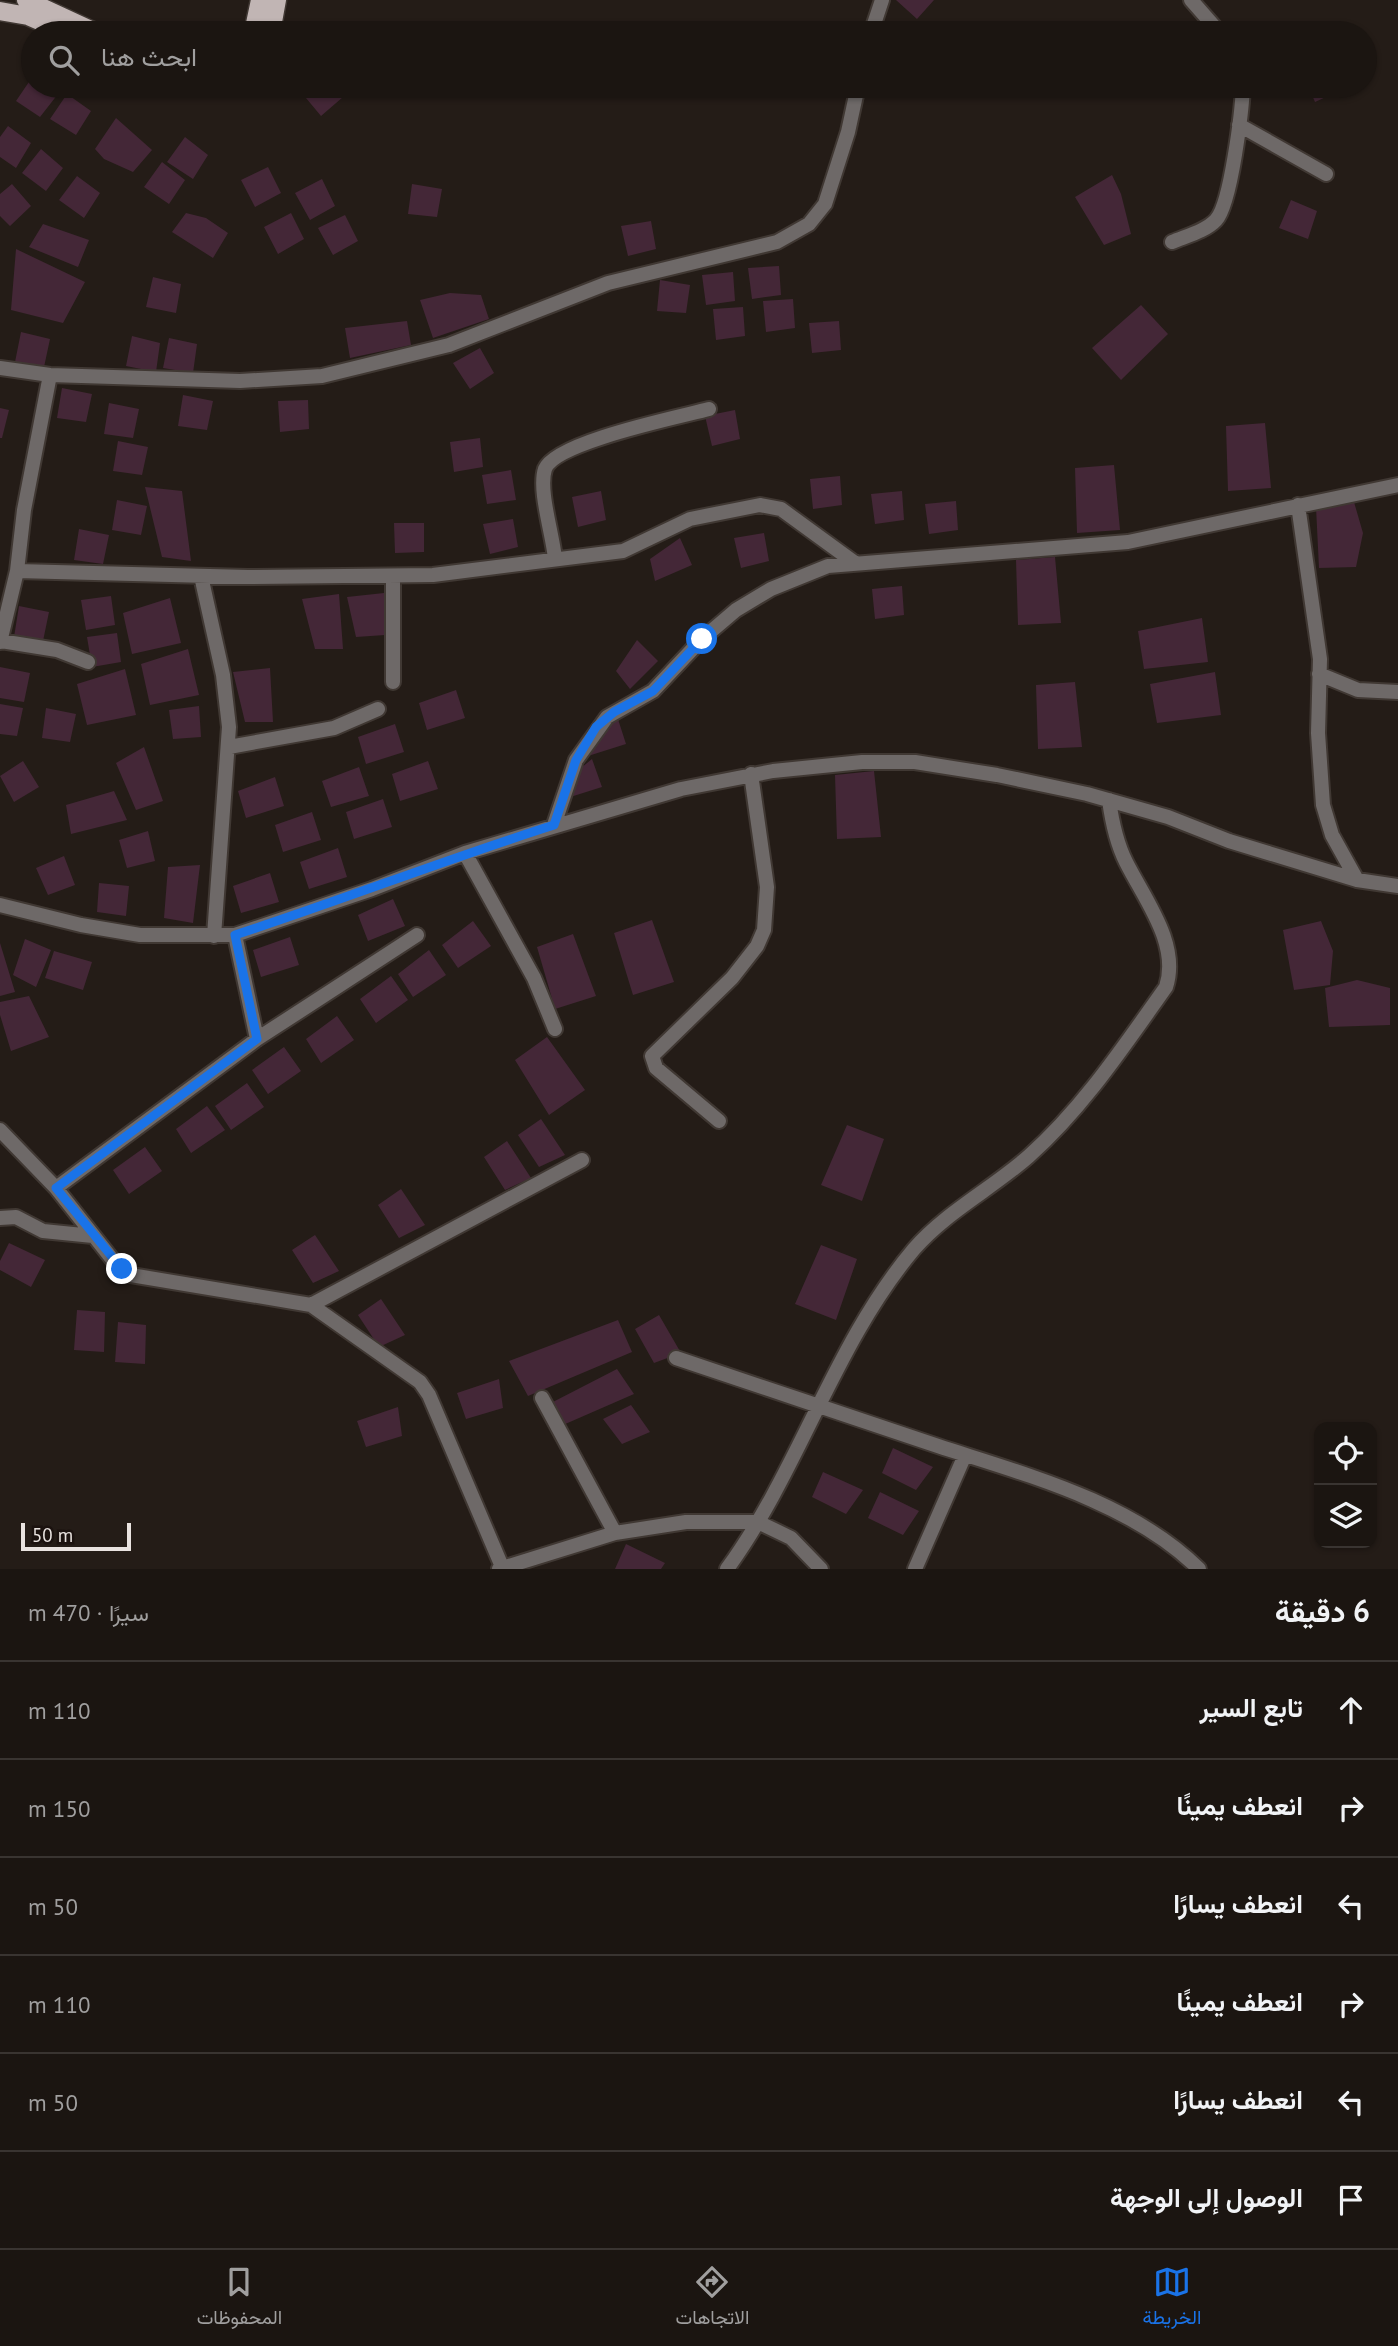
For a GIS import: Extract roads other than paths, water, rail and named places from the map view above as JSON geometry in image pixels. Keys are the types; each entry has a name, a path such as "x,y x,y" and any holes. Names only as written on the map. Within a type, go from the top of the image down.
{"main road":[{"path":"26,0 71,21"},
{"path":"256,21 260,0"},
{"path":"273,21 277,0"},
{"path":"0,11 39,21"}],"street":[{"path":"875,21 882,0"},
{"path":"1191,0 1209,21"},
{"path":"0,368 50,375 240,381 321,376 449,345 608,283 777,242 809,224 825,204 848,132 855,98"},
{"path":"1172,242 1218,218 1226,199 1242,98"},
{"path":"1239,125 1326,174"},
{"path":"50,375 24,510 16,570 0,641 57,650 88,662"},
{"path":"555,559 544,490 546,467 552,458 580,444 709,409"},
{"path":"554,825 576,760 607,716 653,691 702,639 736,610 771,589 828,566 1128,542 1398,485"},
{"path":"16,570 201,576 393,577 624,551 691,519 760,505 781,509 856,563"},
{"path":"1298,505 1318,639 1318,733 1323,806 1332,835 1357,880"},
{"path":"201,576 223,675 229,747 214,936"},
{"path":"393,577 393,682"},
{"path":"1319,674 1358,690 1398,692"},
{"path":"229,747 334,728 378,709"},
{"path":"0,905 81,925 129,933 235,935 372,889 465,853 681,789 751,774 862,762 915,762 997,775 1109,800 1168,817 1229,841 1357,880 1398,886"},
{"path":"719,1121 656,1068 652,1056 732,978 757,946 764,930 767,887 751,774"},
{"path":"727,1569 758,1522 869,1314 914,1250 931,1232 1031,1155 1060,1125 1166,987 1170,976 1168,948 1114,833 1109,800"},
{"path":"465,853 534,978 555,1029"},
{"path":"235,935 257,1039"},
{"path":"56,1188 257,1039 417,935"},
{"path":"0,1130 56,1188 116,1264 131,1275 311,1305 420,1382 429,1395 501,1569 615,1534 668,1523 758,1522 791,1538 821,1569"},
{"path":"311,1305 582,1160"},
{"path":"0,1218 16,1217 43,1231 93,1236"},
{"path":"676,1358 965,1455 1123,1513 1180,1550 1199,1569"},
{"path":"542,1398 615,1534"},
{"path":"915,1569 965,1455"}]}
